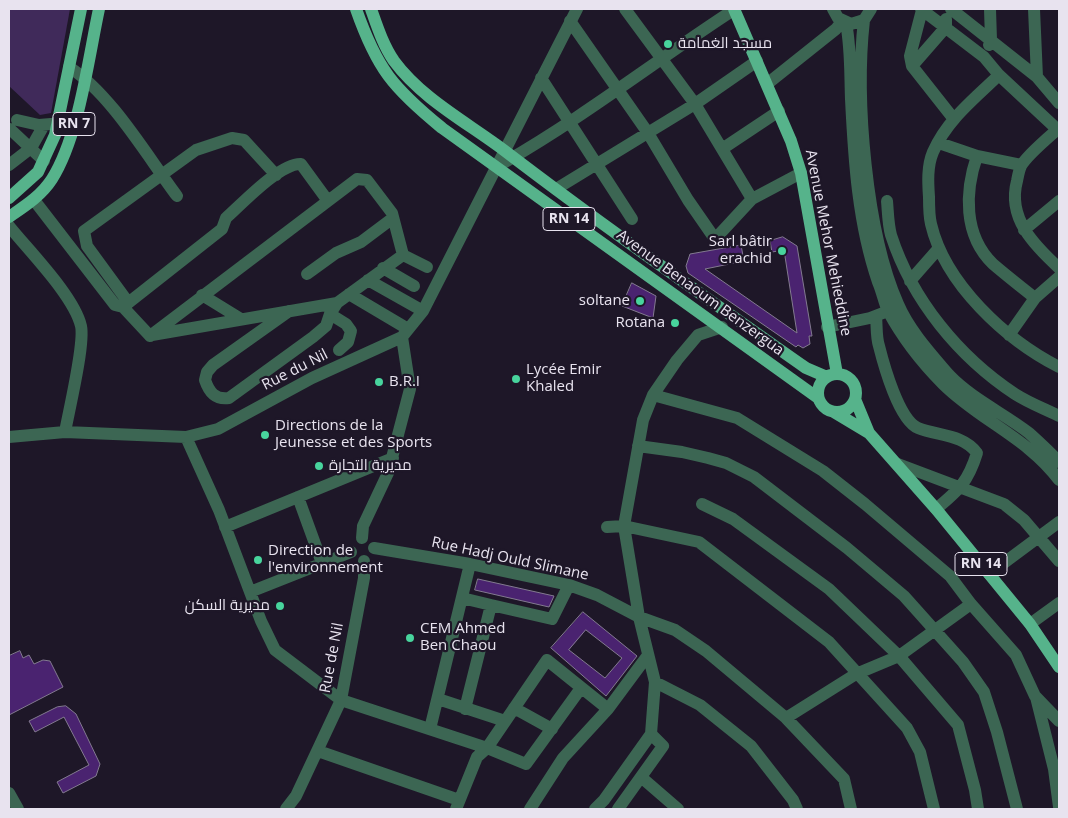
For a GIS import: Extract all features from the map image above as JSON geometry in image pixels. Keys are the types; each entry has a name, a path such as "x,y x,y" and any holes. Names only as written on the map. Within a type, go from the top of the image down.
{"main road":[{"name":"RN 7","path":"9,198 38,172 55,135 81,9"},
{"name":"RN 7","path":"9,217 34,200 52,180 71,139 100,9"},
{"name":"Avenue Benaoum Benzergua","path":"356,9 369,46 378,63 410,102 496,167 722,327 818,398"},
{"name":"Avenue Benaoum Benzergua","path":"371,9 378,32 394,60 410,78 459,118 556,190 806,368 832,375"},
{"name":"Avenue Mehor Mehieddine","path":"734,9 779,110 801,173 827,326 832,375"},
{"path":"832,375 850,379 854,385 856,399 847,410 834,412 824,407 818,398 820,384 832,375"},
{"name":"RN 14","path":"856,399 869,434"},
{"name":"RN 14","path":"834,412 869,434 898,464 1030,624 1059,667"}],"street":[{"path":"508,154 542,78 577,9"},
{"path":"627,9 695,104 752,199"},
{"path":"496,167 508,154 570,120 618,89 660,57 734,9"},
{"path":"834,9 844,22 849,36 855,164 860,205 871,260 888,310 915,352 943,384 976,411 1022,442 1051,468 1059,480"},
{"path":"871,9 864,20 862,98 871,204 882,258 898,306 924,346 951,376 982,402 1028,433 1059,462"},
{"path":"953,118 912,66 910,56 922,9 984,56 999,75 1059,129 1021,165 1015,189 1016,212 1024,230 1039,249 1059,268"},
{"path":"912,66 946,27 944,9"},
{"path":"951,9 1037,78 1059,103"},
{"path":"984,56 991,40 990,9"},
{"path":"1034,9 1037,78"},
{"path":"844,22 855,24 864,20"},
{"path":"570,21 648,133 688,200 715,239 752,199 801,173"},
{"path":"767,84 844,22"},
{"path":"556,190 695,104 757,61"},
{"path":"69,67 84,77 115,112 177,196"},
{"path":"999,75 953,118 932,153 928,182 930,223 939,248 951,269 978,306 1009,334 1059,368"},
{"path":"542,78 632,219"},
{"path":"722,150 779,110"},
{"path":"11,122 44,125 58,123"},
{"path":"11,122 31,148 44,161"},
{"path":"9,164 31,148 44,125"},
{"path":"123,307 125,298 86,246 84,232 196,150 232,138 244,140 276,175"},
{"path":"939,143 978,156 1021,165"},
{"path":"978,156 971,173 968,196 972,228 992,262 1035,298"},
{"path":"123,307 222,228 226,218 276,175 294,164 301,164 328,201"},
{"name":"Rue du Nil","path":"9,437 65,432 186,437 218,429 312,378 405,333 423,311 496,167"},
{"path":"150,336 357,179 366,180 392,213 402,255 426,268"},
{"path":"34,200 115,305 123,307 150,336"},
{"path":"887,201 891,234 910,281 933,318 978,366 1016,395 1059,416"},
{"path":"1024,230 1059,201"},
{"path":"307,274 336,253 361,242 393,218"},
{"path":"9,226 63,292 75,310 81,327 80,350 65,432"},
{"path":"910,281 939,248"},
{"path":"289,311 213,365 207,372 205,380 213,395 222,399 229,398 313,337 326,326 334,308 402,255"},
{"path":"383,268 414,286"},
{"path":"1009,334 1035,298 1059,276"},
{"path":"368,280 423,311"},
{"path":"350,294 405,333 410,390 388,474 363,526 362,538"},
{"path":"202,295 241,319"},
{"path":"150,336 289,311 334,308"},
{"path":"334,308 351,331 348,342 339,350"},
{"path":"827,326 876,316 888,310"},
{"path":"698,335 700,312"},
{"path":"876,316 878,345 902,412 916,427 962,440 972,446 977,452 972,469 960,489 936,509"},
{"path":"595,809 604,800 651,734 656,682 639,616 624,526 643,420 653,395 677,360 698,335 722,327"},
{"path":"653,395 737,418 823,471 950,576 971,604 1016,655 1035,696 1054,770 1059,807"},
{"path":"186,437 275,650 341,700 487,748 526,764 582,688"},
{"path":"638,446 682,452 708,458 726,463 754,477 847,548 904,596 963,662 984,692 998,732 1017,809"},
{"path":"225,527 393,458"},
{"path":"898,464 960,489 1004,504 1040,538 1059,561"},
{"path":"298,497 322,563"},
{"path":"702,504 733,519 829,589 899,656 958,725 978,809"},
{"path":"989,574 1040,538 1059,522"},
{"path":"606,527 624,526 699,542 730,563 829,642 907,728 920,752 934,809"},
{"path":"351,552 355,558 364,561 372,556 374,548 371,542 362,538"},
{"path":"351,552 354,542 362,538"},
{"name":"Rue Hadj Ould Slimane","path":"374,548 470,564 569,585 597,595 639,616 675,630 706,651 786,718 844,779 851,809"},
{"path":"250,592 351,552"},
{"name":"Rue de Nil","path":"286,809 296,796 341,700 364,578 364,561"},
{"path":"430,729 470,564"},
{"path":"462,598 552,619 569,585"},
{"path":"1030,624 1059,603"},
{"path":"786,718 856,674 899,656 971,604"},
{"path":"465,708 491,605"},
{"path":"530,809 563,758 608,709 648,655"},
{"path":"318,751 458,805 477,757 487,748 547,660 608,709"},
{"path":"656,682 700,705 751,746 793,800 797,809"},
{"path":"1035,696 1059,721"},
{"path":"438,699 505,721"},
{"path":"514,708 552,729"},
{"path":"604,800 618,809 641,777 663,746 651,734"},
{"path":"641,777 678,809"},
{"path":"9,793 18,809"}],"shaded area":[{"path":"9,9 70,9 51,113 40,115 9,86"}],"building":[{"path":"783,237 797,246 812,336 809,336 810,344 803,348 798,345 796,347 688,273 686,266 690,254 741,245 744,261 705,269 797,333 784,250 772,252 770,241"},
{"name":"soltane","path":"632,283 656,296 653,318 622,306"},
{"path":"478,579 554,596 549,607 475,590"},
{"path":"583,612 637,656 606,696 551,648","holes":["586,630 622,658 605,678 569,650"]},
{"path":"20,651 23,658 29,655 34,664 43,660 50,661 63,687 9,715 9,656"},
{"path":"66,706 76,714 100,764 96,776 63,793 57,782 89,765 64,717 35,732 29,721 57,707"}],"place":[{"name":"مسجد الغمامة","path":"668,44"},
{"name":"Sarl bâtir erachid","path":"782,251"},
{"name":"soltane","path":"640,301"},
{"name":"Rotana","path":"675,323"},
{"name":"Lycée Emir Khaled","path":"516,379"},
{"name":"B.R.I","path":"379,382"},
{"name":"Directions de la Jeunesse et des Sports","path":"265,435"},
{"name":"مديرية التجارة","path":"319,466"},
{"name":"Direction de l'environnement","path":"258,560"},
{"name":"مديرية السكن","path":"280,606"},
{"name":"CEM Ahmed Ben Chaou","path":"410,638"}]}
